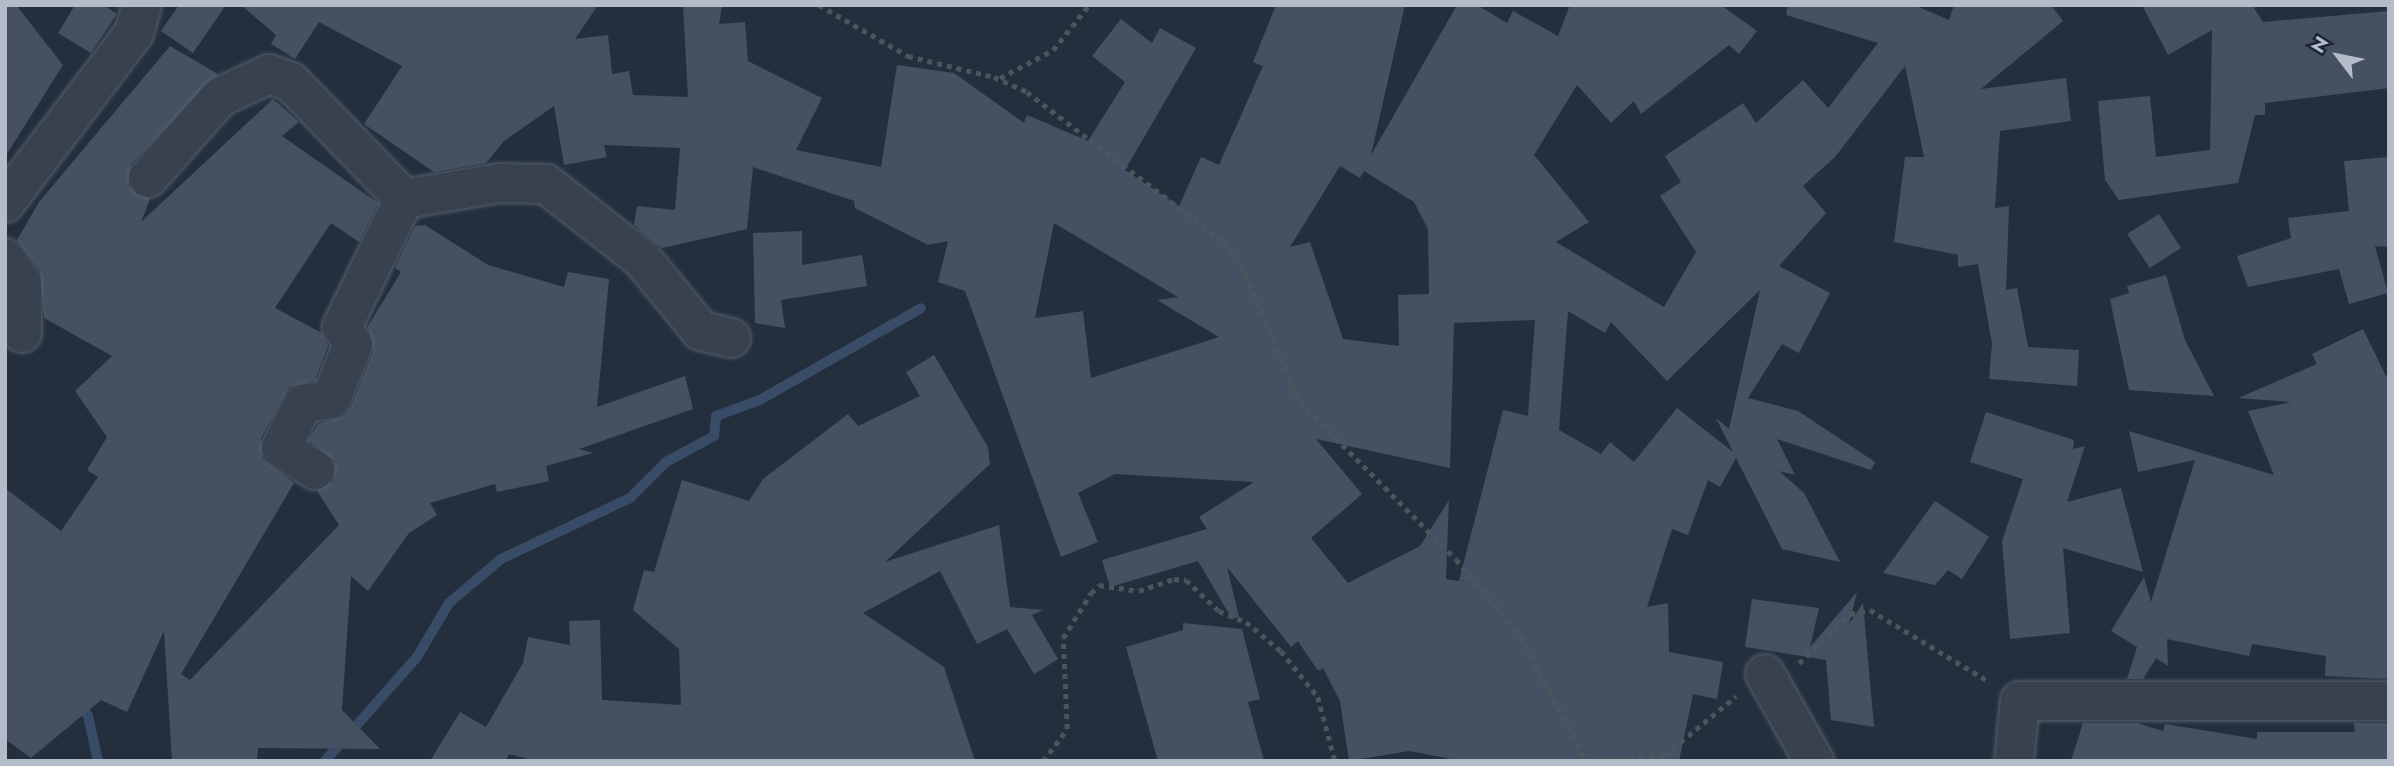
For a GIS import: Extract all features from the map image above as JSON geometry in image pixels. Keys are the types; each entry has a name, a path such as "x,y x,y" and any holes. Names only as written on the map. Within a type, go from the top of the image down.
{"street":[{"path":"5,203 134,33 142,5"},
{"path":"148,178 220,97 269,74 291,82 404,199"},
{"path":"404,199 500,183 546,184 642,259 701,331 731,338"},
{"path":"315,470 281,448 303,404 331,398 353,344 342,327 404,199"},
{"path":"5,258 22,282 22,333"},
{"path":"1765,674 1814,761"},
{"path":"2014,761 2020,701 2389,701"}],"path":[{"path":"819,5 908,56 999,79 1073,121 1224,242 1241,265 1300,402 1456,559 1521,637 1584,757"},
{"path":"999,79 1053,50 1090,5"},
{"path":"1043,761 1067,729 1063,638 1091,593 1099,585 1139,591 1174,579 1186,580 1219,611 1246,622 1281,651 1318,697 1335,761"}],"building":[{"path":"5,5 16,5 63,65 5,157"},
{"path":"75,5 103,5 117,14 91,53 58,33"},
{"path":"179,5 226,5 193,53 161,31"},
{"path":"241,5 598,5 575,39 608,35 612,74 629,71 633,95 688,97 683,5 722,5 719,24 745,22 748,61 822,98 796,150 881,167 897,65 954,73 1024,123 1027,115 1088,141 1125,82 1092,56 1121,19 1152,43 1160,28 1196,48 1125,170 1179,206 1201,157 1219,165 1263,66 1253,62 1276,5 1405,5 1371,155 1457,5 1477,5 1507,23 1513,11 1558,36 1570,5 1721,5 1757,31 1739,54 1729,45 1641,114 1634,101 1611,123 1577,85 1534,155 1589,222 1556,242 1664,307 1696,252 1660,196 1681,182 1665,156 1743,103 1756,123 1803,80 1828,108 1878,43 1786,15 1788,5 1914,5 1949,20 1954,5 2051,5 2063,21 1981,89 2066,78 2071,121 2000,131 1995,208 2009,206 2006,290 2017,288 2028,347 2079,350 2077,386 1989,379 1992,344 1978,264 1958,267 1958,255 1894,242 1905,157 1924,157 1905,66 1835,157 1803,186 1826,213 1779,266 1830,293 1799,353 1782,344 1748,398 1798,411 1875,462 1871,470 1777,439 1795,475 1779,471 1804,493 1840,562 1782,549 1736,458 1720,487 1708,480 1688,535 1672,529 1647,607 1668,603 1669,652 1723,662 1717,699 1693,694 1679,761 1462,761 1409,751 1349,761 1340,701 1323,668 1318,671 1298,641 1291,647 1227,567 1239,617 1232,619 1198,561 1110,587 1102,560 1207,529 1199,517 1254,482 1115,474 1078,493 1098,542 1061,557 965,291 938,282 948,241 928,245 855,208 854,201 753,167 747,229 662,248 634,225 637,206 675,210 680,148 604,145 607,157 564,165 554,106 504,141 486,163 434,172 364,124 402,66 319,22 295,59 271,44 276,35","holes":["1340,166 1360,178 1364,171 1414,202 1428,229 1429,294 1398,295 1399,346 1343,339 1310,242 1290,247","1054,223 1178,297 1157,300 1219,337 1091,378 1083,311 1035,318","1760,290 1729,429 1716,418 1733,452 1677,408 1634,462 1610,442 1601,454 1559,430 1568,311 1605,333 1611,322 1667,381","1535,320 1528,416 1503,410 1459,581 1446,579 1449,500 1420,546 1348,583 1311,538 1362,494 1316,439 1450,468 1454,323"]},
{"path":"2142,5 2259,5 2254,8 2263,22 2389,11 2389,88 2265,103 2265,115 2255,115 2238,183 2119,200 2105,180 2098,101 2150,96 2156,157 2210,150 2212,30 2168,55"},
{"path":"170,46 218,74 131,164 128,186 150,199 141,222 273,99 299,122 282,136 378,203 359,242 331,223 275,308 322,333 328,346 315,380 289,387 261,438 262,459 294,483 181,674 190,680 339,525 317,491 334,481 335,461 309,440 318,424 344,416 351,407 373,352 368,326 401,272 395,268 415,226 425,225 488,265 564,287 568,272 609,279 597,407 685,376 693,409 579,449 593,453 546,466 549,481 497,492 495,484 430,503 437,515 409,533 368,591 351,576 342,710 380,749 258,748 257,761 172,761 164,631 127,712 101,700 31,758 5,739 5,488 61,531 98,477 87,470 107,437 75,391 112,356 44,318 40,270 17,240 39,202"},
{"path":"2389,157 2389,247 2375,246 2388,293 2349,304 2339,269 2248,287 2237,256 2291,238 2288,218 2349,211 2344,161"},
{"path":"2159,214 2181,248 2150,268 2127,234"},
{"path":"802,231 802,265 862,255 867,286 781,300 785,328 755,323 753,233"},
{"path":"2166,275 2185,340 2214,396 2129,390 2110,299 2129,293 2127,286"},
{"path":"2363,329 2389,382 2389,679 2325,676 2326,656 2252,644 2249,656 2167,639 2168,666 2156,658 2143,679 2127,679 2137,647 2111,631 2144,577 2151,602 2195,460 2138,472 2129,431 2274,475 2248,411 2291,402 2238,398 2317,364 2312,354"},
{"path":"934,355 988,447 990,464 885,562 999,525 1010,607 1043,610 1032,615 1058,659 1034,674 1007,629 977,644 940,571 863,613 944,667 975,761 536,761 509,754 506,761 430,761 460,712 486,727 523,663 528,637 570,645 569,621 600,620 602,700 681,705 679,649 633,610 644,570 654,572 682,480 749,501 763,479 848,414 858,426 920,396 906,372"},
{"path":"1986,412 2074,440 2073,449 2085,446 2067,502 2121,488 2143,572 2063,548 2070,633 2010,639 2002,541 2023,479 1970,462"},
{"path":"1935,501 1989,537 1962,579 1948,570 1935,585 1883,573"},
{"path":"1857,592 1849,624 1863,603 1874,727 1831,720 1826,660 1745,647 1752,599 1819,608 1810,647"},
{"path":"1183,623 1242,629 1260,699 1248,702 1264,761 1158,761 1126,647 1183,630"},
{"path":"2083,723 2137,723 2163,731 2165,724 2257,739 2257,732 2355,732 2354,723 2389,723 2389,761 2071,761"}],"waterway":[{"path":"325,761 417,657 449,603 501,559 630,498 666,462 714,436 716,416 760,400 921,308"},
{"path":"78,702 88,716 98,761"}]}
